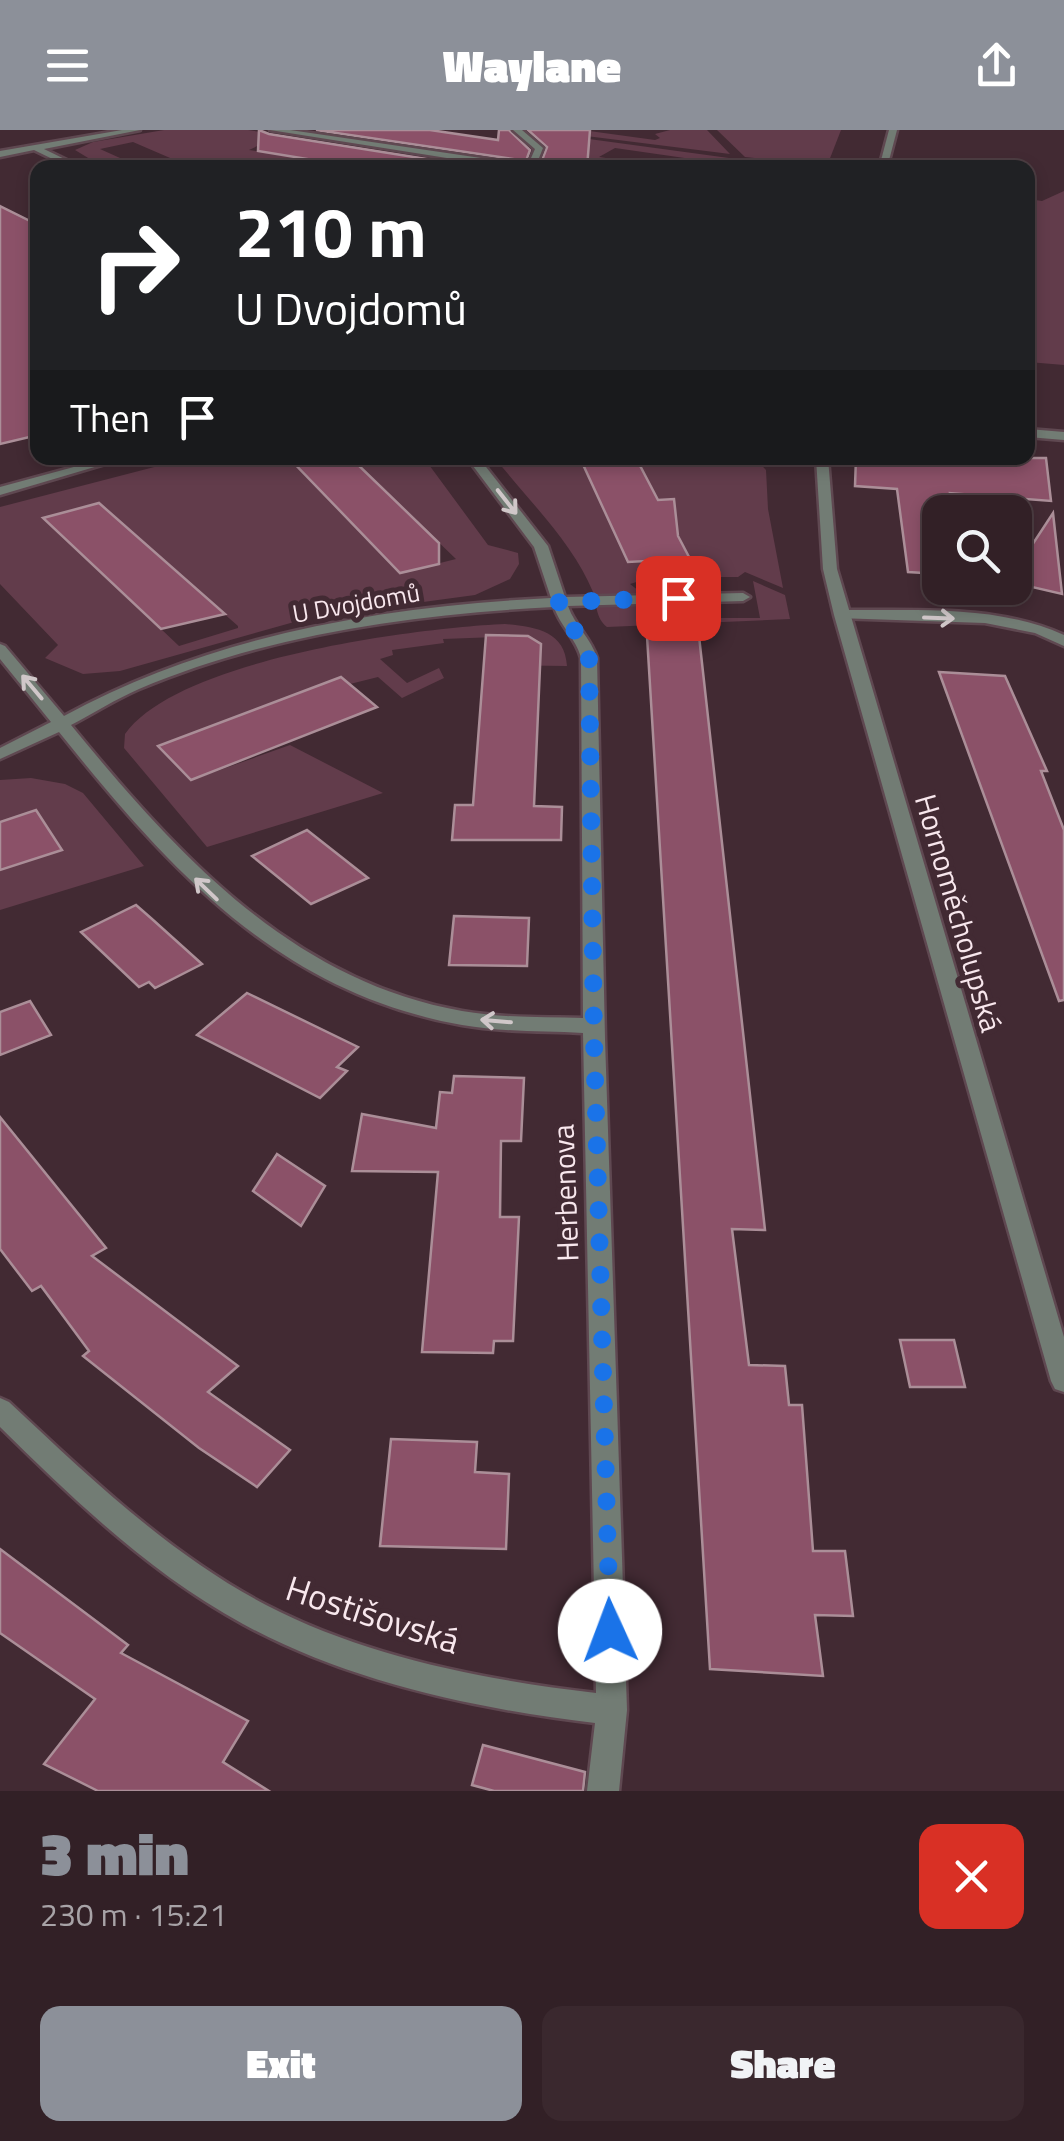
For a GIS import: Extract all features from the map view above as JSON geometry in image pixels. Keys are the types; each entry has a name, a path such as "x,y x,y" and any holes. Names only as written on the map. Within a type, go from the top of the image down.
{"street":[{"path":"0,154 136,130"},
{"path":"274,130 477,160"},
{"path":"517,130 539,148 534,160"},
{"path":"885,160 893,130"},
{"path":"36,148 61,160"},
{"path":"1035,434 1064,436"},
{"path":"0,492 94,465"},
{"name":"Herbenova","path":"477,465 541,546 565,619 584,644 589,658 594,1026 612,1710 602,1791"},
{"name":"Hornoměcholupská","path":"823,465 830,569 842,615 1064,1380"},
{"name":"U Dvojdomů","path":"0,754 64,725 110,697 249,648 408,618 559,602 743,597"},
{"path":"842,615 997,621 1035,628 1064,641"},
{"path":"0,649 171,855 212,896 308,964 380,997 456,1017 594,1026"},
{"name":"Hostišovská","path":"0,1410 108,1510 164,1554 251,1612 294,1634 437,1678 560,1705 612,1710"}],"shaded area":[{"path":"164,130 248,130 443,160 401,160 270,140 249,150 315,160 175,160 133,142 100,149 124,160 91,160 75,150 93,142"},
{"path":"582,130 655,140 660,138 655,134 670,130 707,130 730,154 586,136"},
{"path":"717,130 841,130 829,160 745,157"},
{"path":"589,139 744,160 698,160 615,148 599,157 620,160 562,160 555,151"},
{"path":"1064,191 1064,365 1035,363 1035,200 1042,201"},
{"path":"162,465 296,465 400,573 456,559 358,465 429,465 488,545 518,553 519,564 510,579 475,595 312,617 120,671 83,674 45,658 58,645 0,584 0,507","holes":["98,503 238,628 179,646 44,518"]},
{"path":"501,465 583,465 629,562 688,557 640,465 761,465 766,470 768,509 783,588 745,572 738,577 641,577 643,580 630,584 639,591 658,591 688,618 760,618 753,581 785,595 790,619 607,627 600,619 584,574 549,522"},
{"path":"505,624 538,629 555,638 567,666 486,665 484,658 540,659 527,636 443,639 444,643 392,650 393,655 380,659 407,683 439,668 444,678 402,698 378,677 350,684 342,677 160,747 192,780 290,745 383,793 207,847 124,748 125,734 153,708 194,686 245,667 359,641"},
{"path":"31,778 65,784 83,793 144,866 0,910 0,870 61,850 36,811 0,822 0,780"}],"building":[{"path":"259,130 433,160 313,160 258,151"},
{"path":"316,130 430,130 498,140 499,130 509,130 530,150 526,160"},
{"path":"528,130 590,130 588,160 542,160 547,147"},
{"path":"0,206 30,221 30,437 0,444"},
{"path":"1035,458 1046,458 1051,501 1032,499 1032,495 922,495 922,573 908,572 897,489 855,486 856,465 1035,465"},
{"path":"296,465 358,465 439,543 439,564 400,573"},
{"path":"583,465 640,465 658,500 674,499 678,536 689,557 680,558 683,591 648,591 646,561 628,562"},
{"path":"99,503 225,614 161,629 43,518"},
{"path":"1053,513 1062,594 1032,587 1032,545"},
{"path":"684,606 687,636 699,636 765,1230 732,1229 749,1365 785,1366 789,1405 802,1405 813,1551 845,1551 853,1616 815,1615 823,1676 710,1669 647,636 649,607"},
{"path":"486,635 528,636 541,644 534,806 562,807 561,840 452,840 455,805 473,805"},
{"path":"939,672 1005,676 1047,771 1041,771 1064,830 1064,1000 1059,1001"},
{"path":"341,677 377,707 191,780 158,746"},
{"path":"36,810 62,850 0,870 0,822"},
{"path":"307,830 368,878 311,904 252,856"},
{"path":"136,905 202,964 155,988 149,982 139,987 81,932"},
{"path":"454,916 529,918 527,966 449,965"},
{"path":"247,993 358,1047 337,1067 347,1071 320,1098 197,1035"},
{"path":"30,1001 51,1035 0,1055 0,1012"},
{"path":"454,1076 524,1078 521,1141 501,1141 500,1217 519,1217 513,1341 494,1341 493,1353 422,1352 438,1172 352,1171 362,1114 436,1128 440,1092 452,1093"},
{"path":"0,1117 106,1248 92,1256 238,1366 208,1392 290,1450 257,1487 199,1448 83,1356 89,1351 41,1286 32,1291 0,1249"},
{"path":"277,1154 325,1186 301,1226 253,1191"},
{"path":"900,1340 954,1340 965,1387 910,1387"},
{"path":"391,1439 477,1442 475,1472 509,1474 506,1549 380,1546"},
{"path":"0,1549 128,1645 121,1653 248,1721 223,1762 269,1791 98,1791 44,1764 95,1699 0,1633"},
{"path":"483,1745 585,1772 583,1791 494,1791 472,1785"}],"route":[{"path":"610,1631 594,1039 589,658 559,602 678,598"}]}
